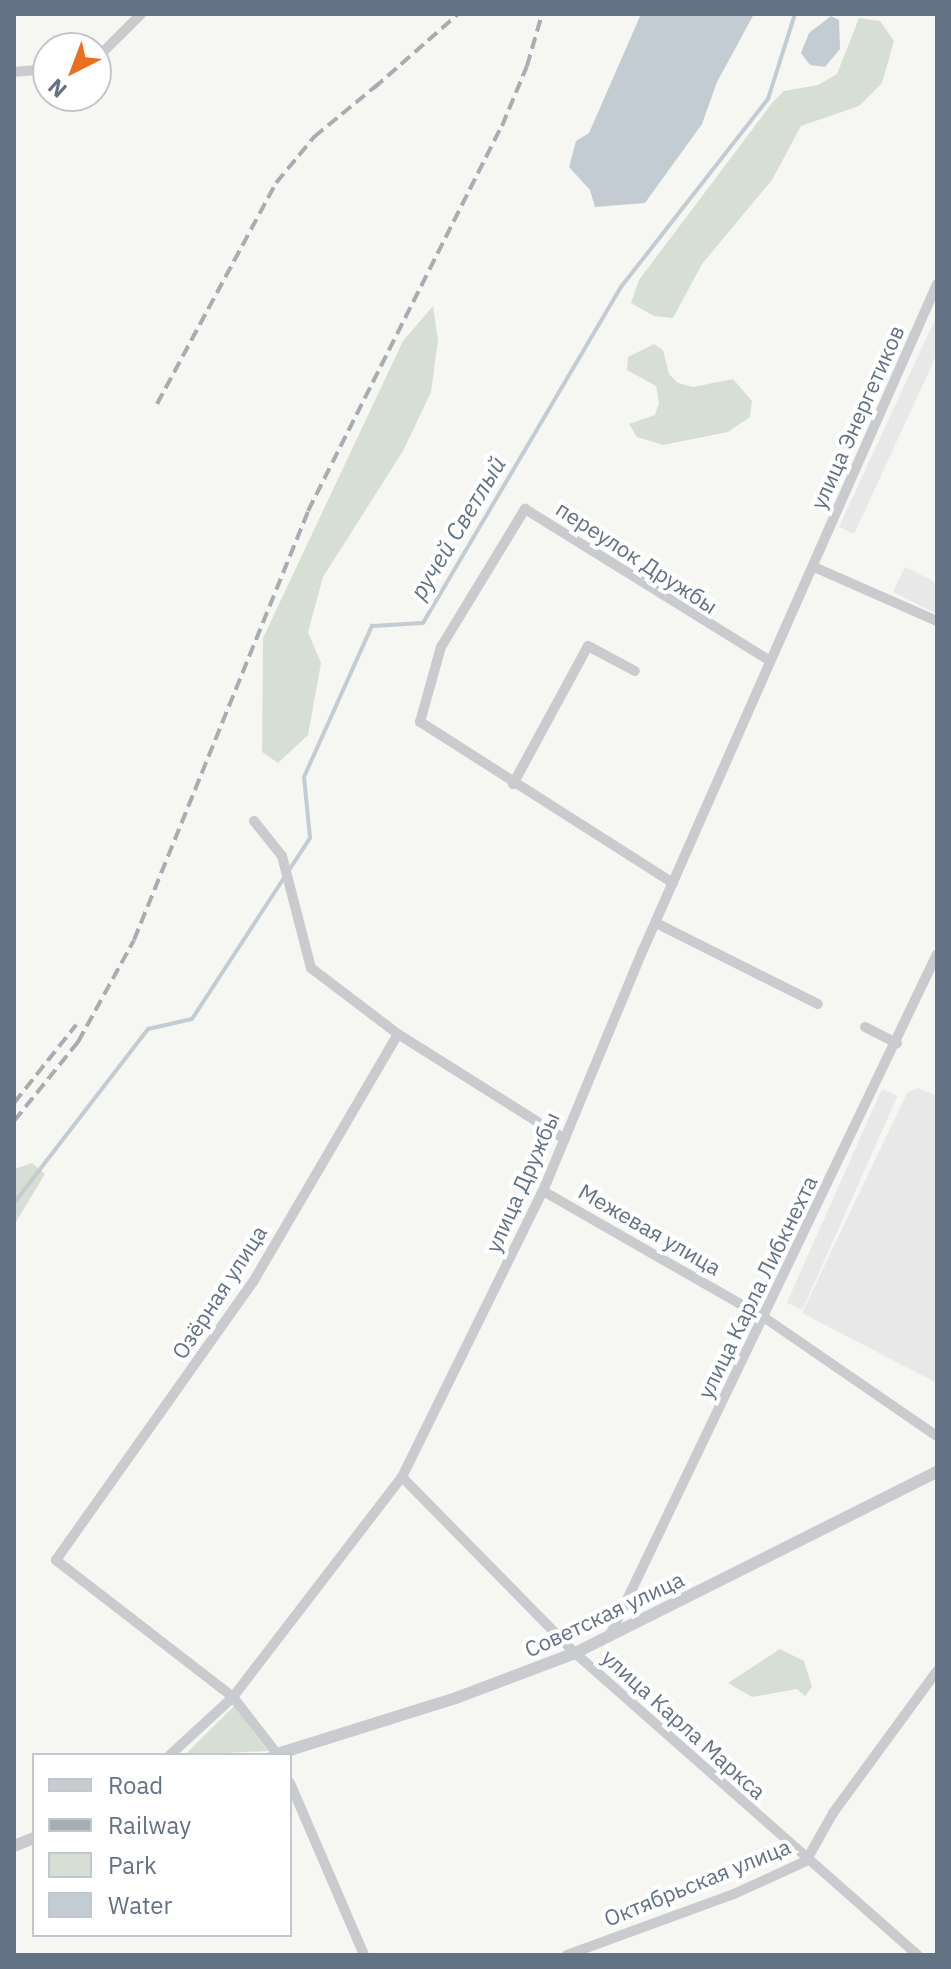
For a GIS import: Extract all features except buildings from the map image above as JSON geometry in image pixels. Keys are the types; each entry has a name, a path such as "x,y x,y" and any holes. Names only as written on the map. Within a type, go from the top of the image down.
{"street":[{"path":"112,43 141,14"},
{"name":"улица Энергетиков","path":"814,567 937,284"},
{"name":"переулок Дружбы","path":"513,784 420,722 441,647 525,509 770,661"},
{"path":"814,567 937,621"},
{"name":"улица Дружбы","path":"172,1753 233,1697 402,1477 543,1191 673,883 814,567"},
{"path":"635,671 588,646 513,784 673,883"},
{"path":"254,821 285,864 311,968 398,1034 565,1139"},
{"path":"656,923 818,1004"},
{"name":"улица Карла Либкнехта","path":"610,1635 765,1318 937,954"},
{"path":"865,1027 897,1043"},
{"name":"Озёрная улица","path":"233,1697 56,1560 253,1282 398,1034"},
{"name":"Межевая улица","path":"543,1191 765,1318 937,1436"},
{"name":"Советская улица","path":"282,1753 456,1698 575,1653 937,1472"},
{"name":"улица Карла Маркса","path":"402,1477 575,1653 806,1861 917,1955"},
{"name":"Октябрьская улица","path":"567,1955 734,1894 806,1861 833,1813 933,1683 937,1671"},
{"path":"233,1697 275,1753"},
{"path":"292,1788 364,1955"}],"shaded area":[{"path":"937,315 937,354 854,534 839,527"},
{"path":"905,567 937,583 937,614 893,592"},
{"path":"918,1088 937,1096 937,1383 802,1313 907,1093"},
{"path":"882,1089 898,1096 802,1310 787,1303"}],"green space":[{"path":"859,18 880,21 894,41 882,83 859,106 801,126 772,180 702,264 673,318 654,316 631,303 639,280 772,103 784,91 818,85 837,74"},
{"path":"433,306 438,340 431,392 403,451 323,577 308,632 321,663 308,735 278,763 262,752 263,638 403,341"},
{"path":"654,344 663,350 669,374 678,383 693,387 733,379 752,401 750,417 728,432 663,445 637,437 629,424 655,415 659,403 656,386 627,370 628,357"},
{"path":"32,1163 45,1174 14,1225 14,1169"},
{"path":"780,1649 804,1661 812,1687 805,1696 797,1689 752,1697 728,1683"},
{"path":"234,1706 268,1751 226,1753 187,1753"}],"water":[{"path":"641,14 754,14 717,82 702,124 645,203 595,207 590,190 569,167 576,141 589,133"},
{"path":"831,16 839,20 840,49 825,67 810,65 801,53 809,33"}],"waterway":[{"name":"ручей Светлый","path":"14,1203 148,1029 192,1019 310,838 304,777 372,626 423,623 621,287 768,99 795,14"}],"railway":[{"path":"374,88 458,14"},
{"path":"14,1121 78,1042 134,940 308,511 502,126 527,66 542,14"},
{"path":"157,404 276,183 314,137 382,81"},
{"path":"14,1103 76,1025"}]}
